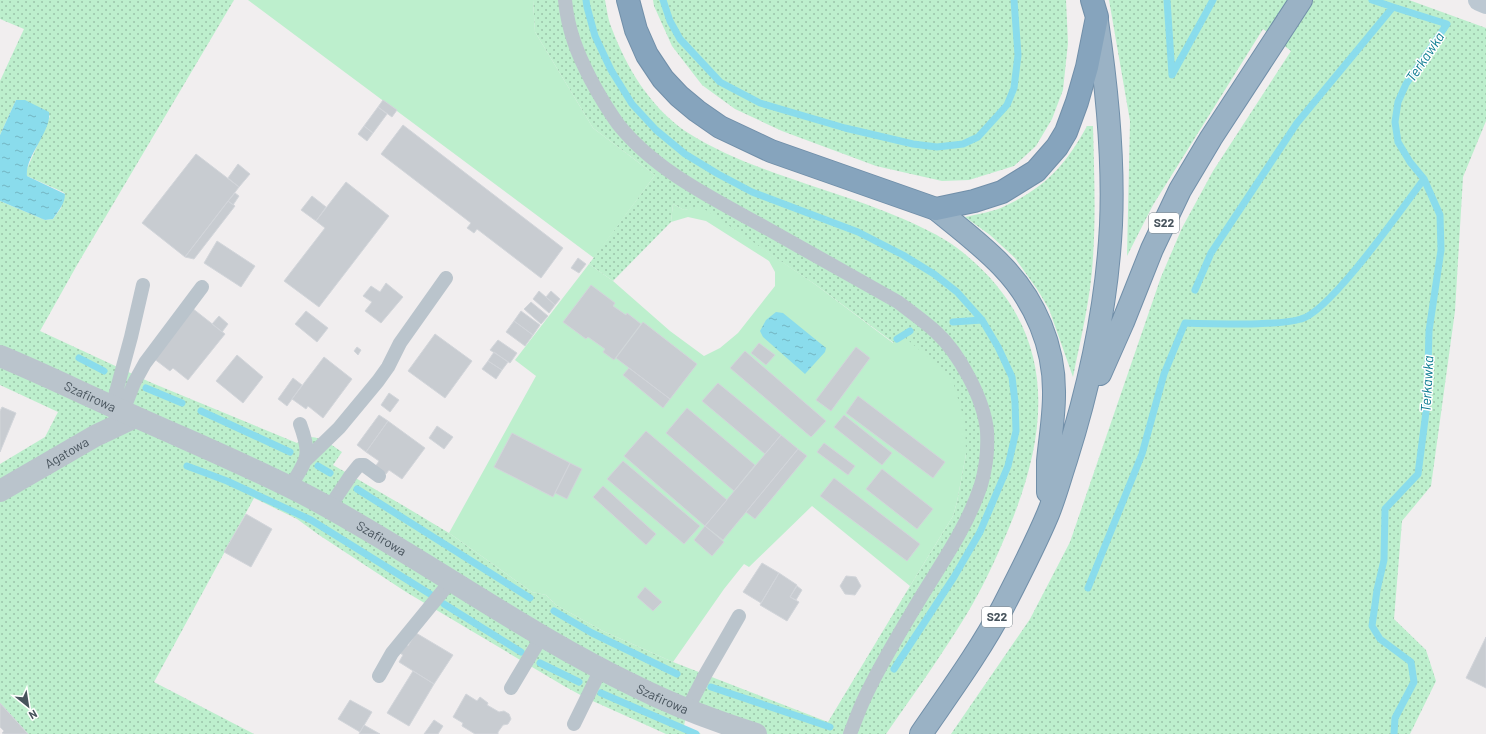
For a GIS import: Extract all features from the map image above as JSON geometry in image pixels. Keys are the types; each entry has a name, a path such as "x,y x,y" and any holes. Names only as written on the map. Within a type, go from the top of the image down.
{"highway":[{"path":"628,0 636,30 648,55 663,79 679,96 714,123 751,143 771,151 936,209 1003,266 1026,297 1044,332 1051,363 1054,394 1048,461 1048,513"},
{"name":"S22","path":"1077,426 1123,322 1152,249 1180,190 1211,138 1301,0"},
{"path":"936,209 974,201 1002,192 1036,171 1047,160 1066,132 1077,102 1087,66 1094,9"},
{"name":"S22","path":"920,734 966,668 1003,608 1048,513 1077,426 1088,386 1096,346 1106,277 1111,225 1110,152 1107,103 1103,61 1094,9"}],"main road":[{"path":"1479,0 1486,3"}],"street":[{"name":"Szafirowa","path":"0,356 205,448 330,508 542,636 601,669 637,688 687,710 745,732"},
{"name":"Agatowa","path":"0,491 95,436 123,412"}],"lane":[{"path":"565,0 570,33 587,71 603,102 634,142 662,165 705,194 898,302 917,316 937,333 953,352 968,377 982,410 987,430 984,469 980,485 967,518 873,682 850,734"},
{"path":"290,488 306,460 339,428 378,381 388,367 400,342 446,278"},
{"path":"123,412 131,337 143,284"},
{"path":"123,412 134,383 145,363 202,287"},
{"path":"300,424 307,445 306,460"},
{"path":"330,508 359,465 364,465 379,476"},
{"path":"379,676 392,653 451,581"},
{"path":"687,710 739,616"},
{"path":"510,688 542,636"},
{"path":"574,724 601,669"}],"green space":[{"path":"0,0 234,0 77,265 40,331 152,383 297,443 304,438 310,437 315,437 325,441 342,452 333,465 449,533 532,592 546,595 556,605 603,631 673,662 828,722 953,516 966,454 897,339 894,343 816,285 700,207 684,210 673,204 671,222 613,281 589,264 655,175 593,128 535,32 533,0 605,0 611,26 632,72 650,98 672,121 685,131 699,140 744,161 892,214 947,241 966,255 997,286 1019,320 1032,354 1038,390 1037,428 1030,466 1018,505 988,575 972,606 951,639 886,734 756,734 687,710 684,726 701,734 666,734 586,698 564,686 406,592 297,519 254,498 154,682 254,734 28,734 0,703 0,464 45,437 58,412 0,385 0,201 45,220 53,219 61,208 65,194 27,176 27,169 50,116 16,100 0,135 0,81 24,29 0,19"},
{"path":"248,0 533,0 535,32 593,128 655,175 594,258"},
{"path":"653,0 1066,0 1068,43 1063,90 1052,119 1036,146 1014,166 969,180 942,181 876,166 782,131 735,109 702,85 672,46 654,6"},
{"path":"1109,0 1409,0 1486,28 1486,121 1463,177 1455,311 1431,486 1402,521 1394,619 1426,650 1436,681 1410,734 951,734 1030,619 1070,542 1161,277 1182,228 1213,171 1291,51 1263,29 1153,205 1127,256 1130,121"},
{"path":"1087,126 1093,126 1095,208 1094,241 1088,302 1073,377 1049,309 1037,289 1015,258 990,235 965,217 1002,207 1021,198 1044,182 1063,163"},
{"path":"673,204 684,210 700,206 816,285 893,343 901,334 940,368 953,382 965,422 966,454 953,516 910,586 812,506 749,567 744,564 724,589 673,662 603,631 556,605 546,595 532,592 449,533 536,376 515,360 589,264 613,281 670,331 704,356 720,348 738,333 775,286 775,272 769,261 706,221 688,217 671,222"}],"water":[{"path":"16,100 25,100 49,112 47,127 30,160 27,168 27,176 65,194 63,204 53,219 45,220 0,201 0,135"},
{"path":"776,312 783,313 826,348 825,352 805,374 763,337 760,331 766,320"}],"building":[{"path":"383,100 397,110 392,117 378,107"},
{"path":"378,107 387,114 373,133 364,126"},
{"path":"403,125 563,248 541,278 477,229 474,233 467,228 471,223 381,154"},
{"path":"364,126 373,133 367,141 358,134"},
{"path":"196,154 239,187 185,257 142,223"},
{"path":"238,164 250,174 239,187 228,178"},
{"path":"346,182 389,216 319,307 284,281 325,228 316,221"},
{"path":"235,193 239,196 233,205 228,201"},
{"path":"312,196 326,207 316,221 301,210"},
{"path":"228,201 235,206 194,259 185,257"},
{"path":"217,241 255,266 241,287 204,263"},
{"path":"578,258 586,264 579,273 571,268"},
{"path":"386,283 403,297 381,323 365,311 372,302 363,296 371,286 380,292"},
{"path":"591,285 615,303 613,306 626,315 627,313 641,324 614,360 603,352 605,349 588,337 586,339 563,322"},
{"path":"539,291 555,305 549,313 533,299"},
{"path":"551,291 560,299 555,305 546,297"},
{"path":"531,302 548,316 541,324 524,309"},
{"path":"192,308 225,334 188,380 173,368 170,371 153,358"},
{"path":"306,311 328,328 317,342 295,324"},
{"path":"521,311 540,325 533,335 514,321"},
{"path":"219,316 228,324 222,332 212,324"},
{"path":"514,321 533,335 525,346 506,332"},
{"path":"643,322 697,364 670,399 616,358"},
{"path":"435,334 472,361 445,398 408,371"},
{"path":"498,340 517,353 510,363 490,350"},
{"path":"759,343 775,355 766,365 751,353"},
{"path":"357,347 361,350 358,355 354,351"},
{"path":"856,347 870,358 831,411 816,400"},
{"path":"745,351 826,421 811,437 730,368"},
{"path":"494,352 508,362 502,370 488,361"},
{"path":"237,355 263,377 243,403 216,381"},
{"path":"324,357 352,379 323,418 308,406 306,409 292,399"},
{"path":"488,361 502,370 496,379 482,369"},
{"path":"629,368 670,399 663,408 623,375"},
{"path":"293,378 302,385 287,406 278,399"},
{"path":"718,383 781,435 765,454 702,401"},
{"path":"389,393 399,400 390,412 381,405"},
{"path":"858,396 945,462 933,478 846,413"},
{"path":"2,407 16,413 0,452 0,411"},
{"path":"687,408 755,465 734,491 666,433"},
{"path":"379,415 388,421 366,452 357,445"},
{"path":"844,415 892,453 882,465 834,427"},
{"path":"388,421 425,448 402,479 389,470 386,474 375,467 379,461 366,452"},
{"path":"437,426 453,437 444,449 429,438"},
{"path":"646,431 727,500 705,526 624,456"},
{"path":"512,433 570,463 553,497 494,467"},
{"path":"781,435 798,449 723,540 705,526"},
{"path":"824,443 855,466 848,475 817,452"},
{"path":"798,449 807,456 755,519 746,512"},
{"path":"623,461 700,526 684,544 607,479"},
{"path":"570,463 582,469 567,499 555,493"},
{"path":"882,469 933,509 917,529 866,489"},
{"path":"834,478 920,544 907,561 820,496"},
{"path":"603,486 656,534 646,545 593,497"},
{"path":"246,514 272,529 251,567 224,552"},
{"path":"705,526 724,542 712,556 694,540"},
{"path":"762,563 779,573 761,603 743,592"},
{"path":"779,573 797,585 790,597 799,602 787,621 760,605"},
{"path":"846,576 856,577 861,586 855,595 845,594 840,586"},
{"path":"797,586 802,590 796,600 790,597"},
{"path":"645,587 662,602 653,611 637,597"},
{"path":"416,633 453,655 434,684 399,662 403,655 398,652 404,643 408,646"},
{"path":"1486,637 1486,688 1466,678"},
{"path":"413,671 434,684 409,726 387,713"},
{"path":"466,694 477,701 480,697 488,703 487,705 499,712 504,711 509,714 511,719 508,724 503,725 498,734 475,734 462,726 463,723 453,717"},
{"path":"350,700 372,712 360,732 338,719"},
{"path":"0,703 28,734 2,733 4,731 0,727"},
{"path":"434,720 443,726 438,734 424,734"},
{"path":"364,725 380,734 359,734"}],"waterway":[{"path":"586,0 595,36 611,70 632,104 656,130 685,154 752,192 858,232 903,255 934,274 957,292 982,320 998,347 1012,377 1016,431 1008,466 980,532 954,577 894,669"},
{"path":"663,0 670,21 680,39 720,82 760,103 845,128 913,144 937,147 963,144 978,137 1007,105 1014,88 1018,55 1014,0"},
{"path":"1167,0 1172,75 1213,0"},
{"path":"1195,290 1211,253 1297,123 1393,7 1372,0"},
{"name":"Terkawka","path":"1393,7 1447,24 1406,84 1398,102 1395,122 1398,142 1410,162 1424,179 1440,215 1441,250 1429,331 1427,404 1418,474 1385,509 1384,560 1377,590 1372,626 1380,639 1411,662 1414,682 1395,718 1394,734"},
{"path":"1088,588 1142,454 1164,374 1185,323 1282,323 1301,319 1314,312 1330,298 1366,257 1424,179"},
{"path":"953,322 982,320"},
{"path":"897,339 910,331"},
{"path":"79,358 104,371"},
{"path":"146,388 182,403"},
{"path":"201,411 290,452"},
{"path":"187,466 227,481 311,520 430,594"},
{"path":"318,466 330,473"},
{"path":"357,489 530,598"},
{"path":"444,604 521,652"},
{"path":"554,611 592,633 677,674"},
{"path":"540,663 579,682"},
{"path":"711,687 830,727"},
{"path":"601,693 696,734"}]}
